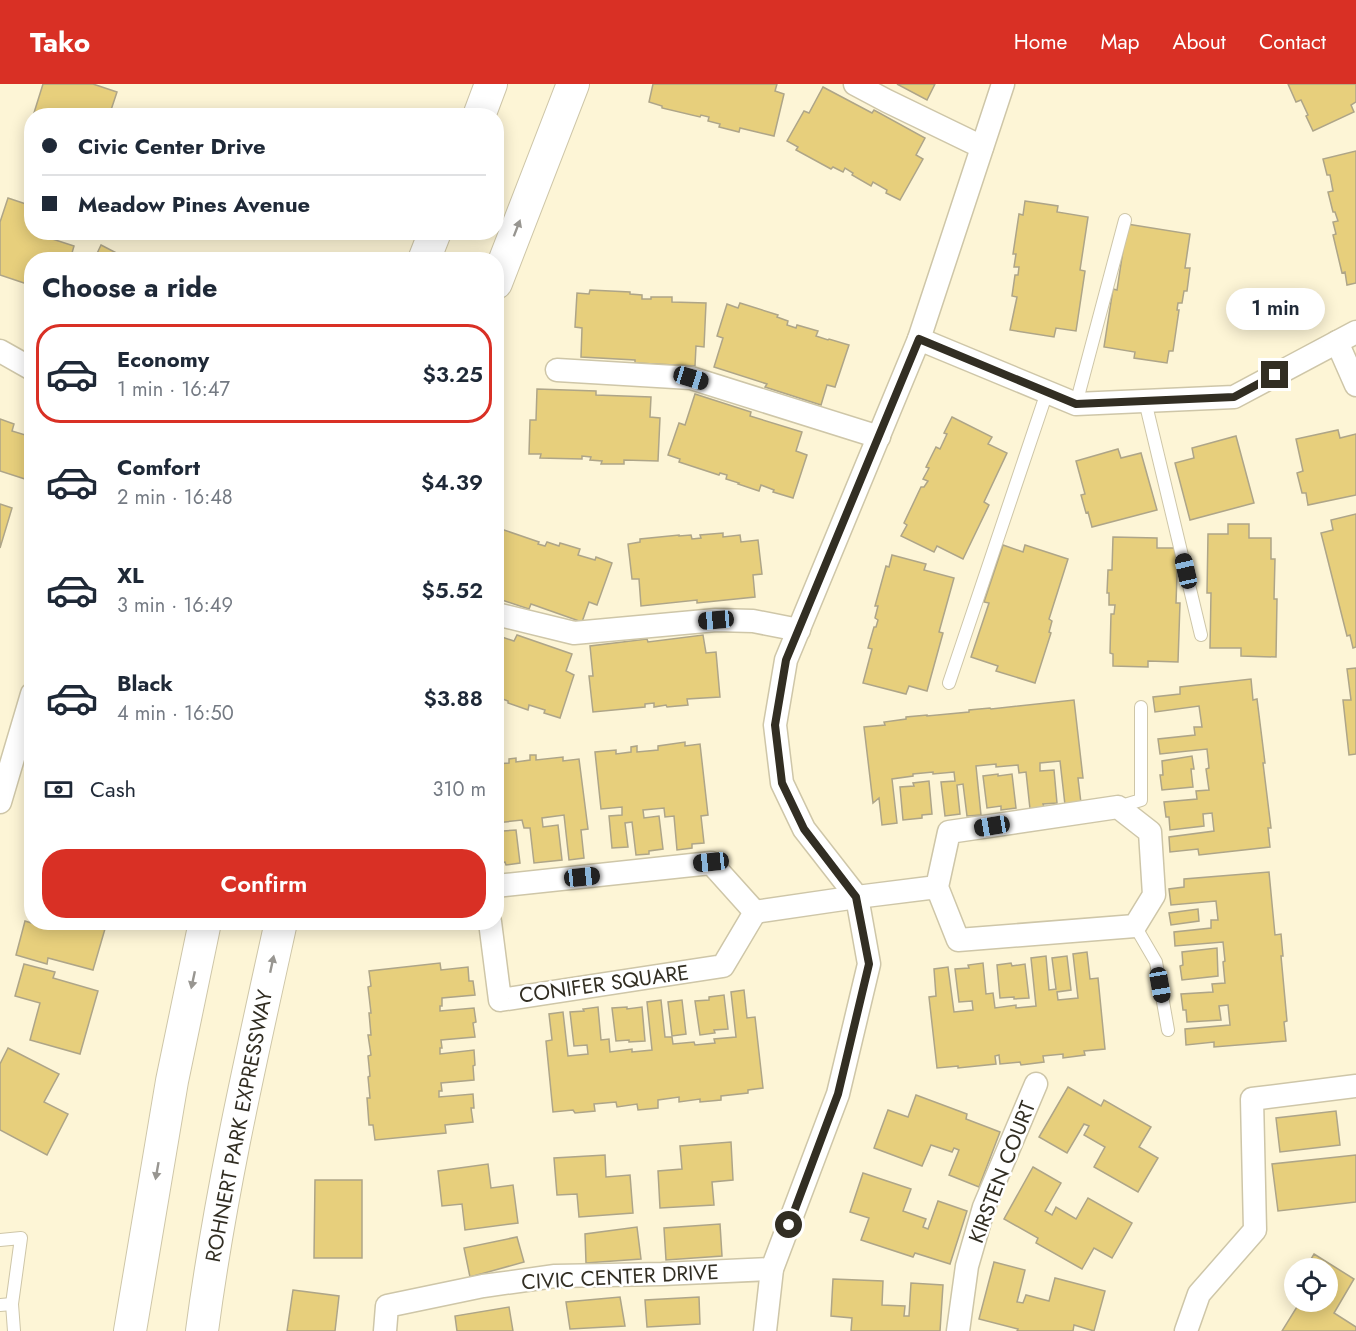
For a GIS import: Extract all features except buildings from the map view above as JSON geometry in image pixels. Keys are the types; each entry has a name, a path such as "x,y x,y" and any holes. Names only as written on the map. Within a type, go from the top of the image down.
{"main road":[{"path":"482,108 491,84"},
{"path":"504,262 573,84"},
{"path":"130,1331 172,1081 203,930"},
{"name":"ROHNERT PARK EXPRESSWAY","path":"202,1331 233,1148 279,930"}],"street":[{"path":"855,84 982,147"},
{"path":"765,1331 772,1269 838,1094 869,964 856,897 804,829 782,783 775,725 786,660 919,339 1003,84"},
{"path":"919,339 1076,404 1234,397 1346,337 1356,385"},
{"path":"0,351 24,364"},
{"path":"557,370 691,378 879,437"},
{"path":"504,616 574,633 716,620 753,621 799,630"},
{"path":"0,802 24,721"},
{"path":"1118,807 1149,832 1154,895 1135,926 958,940 938,887 950,832 1118,807"},
{"path":"504,885 711,862 755,912 938,887"},
{"name":"CONIFER SQUARE","path":"490,930 500,1000 723,966 755,912"},
{"name":"KIRSTEN COURT","path":"958,1331 967,1266 984,1207 1036,1084"},
{"path":"1185,1331 1199,1294 1255,1230 1252,1099 1356,1086"},
{"name":"CIVIC CENTER DRIVE","path":"385,1331 387,1306 483,1286 555,1276 772,1269"}],"lane":[{"path":"1076,404 1125,220"},
{"path":"949,683 1047,392"},
{"path":"1145,401 1201,634"},
{"path":"1118,807 1141,800 1141,707"},
{"path":"1135,926 1156,962 1168,1030"},
{"path":"0,1240 21,1238 6,1304 14,1331"}],"route":[{"path":"789,1225 838,1094 869,964 856,897 804,829 782,783 775,725 786,660 919,339 1076,404 1234,397 1275,375"}]}
